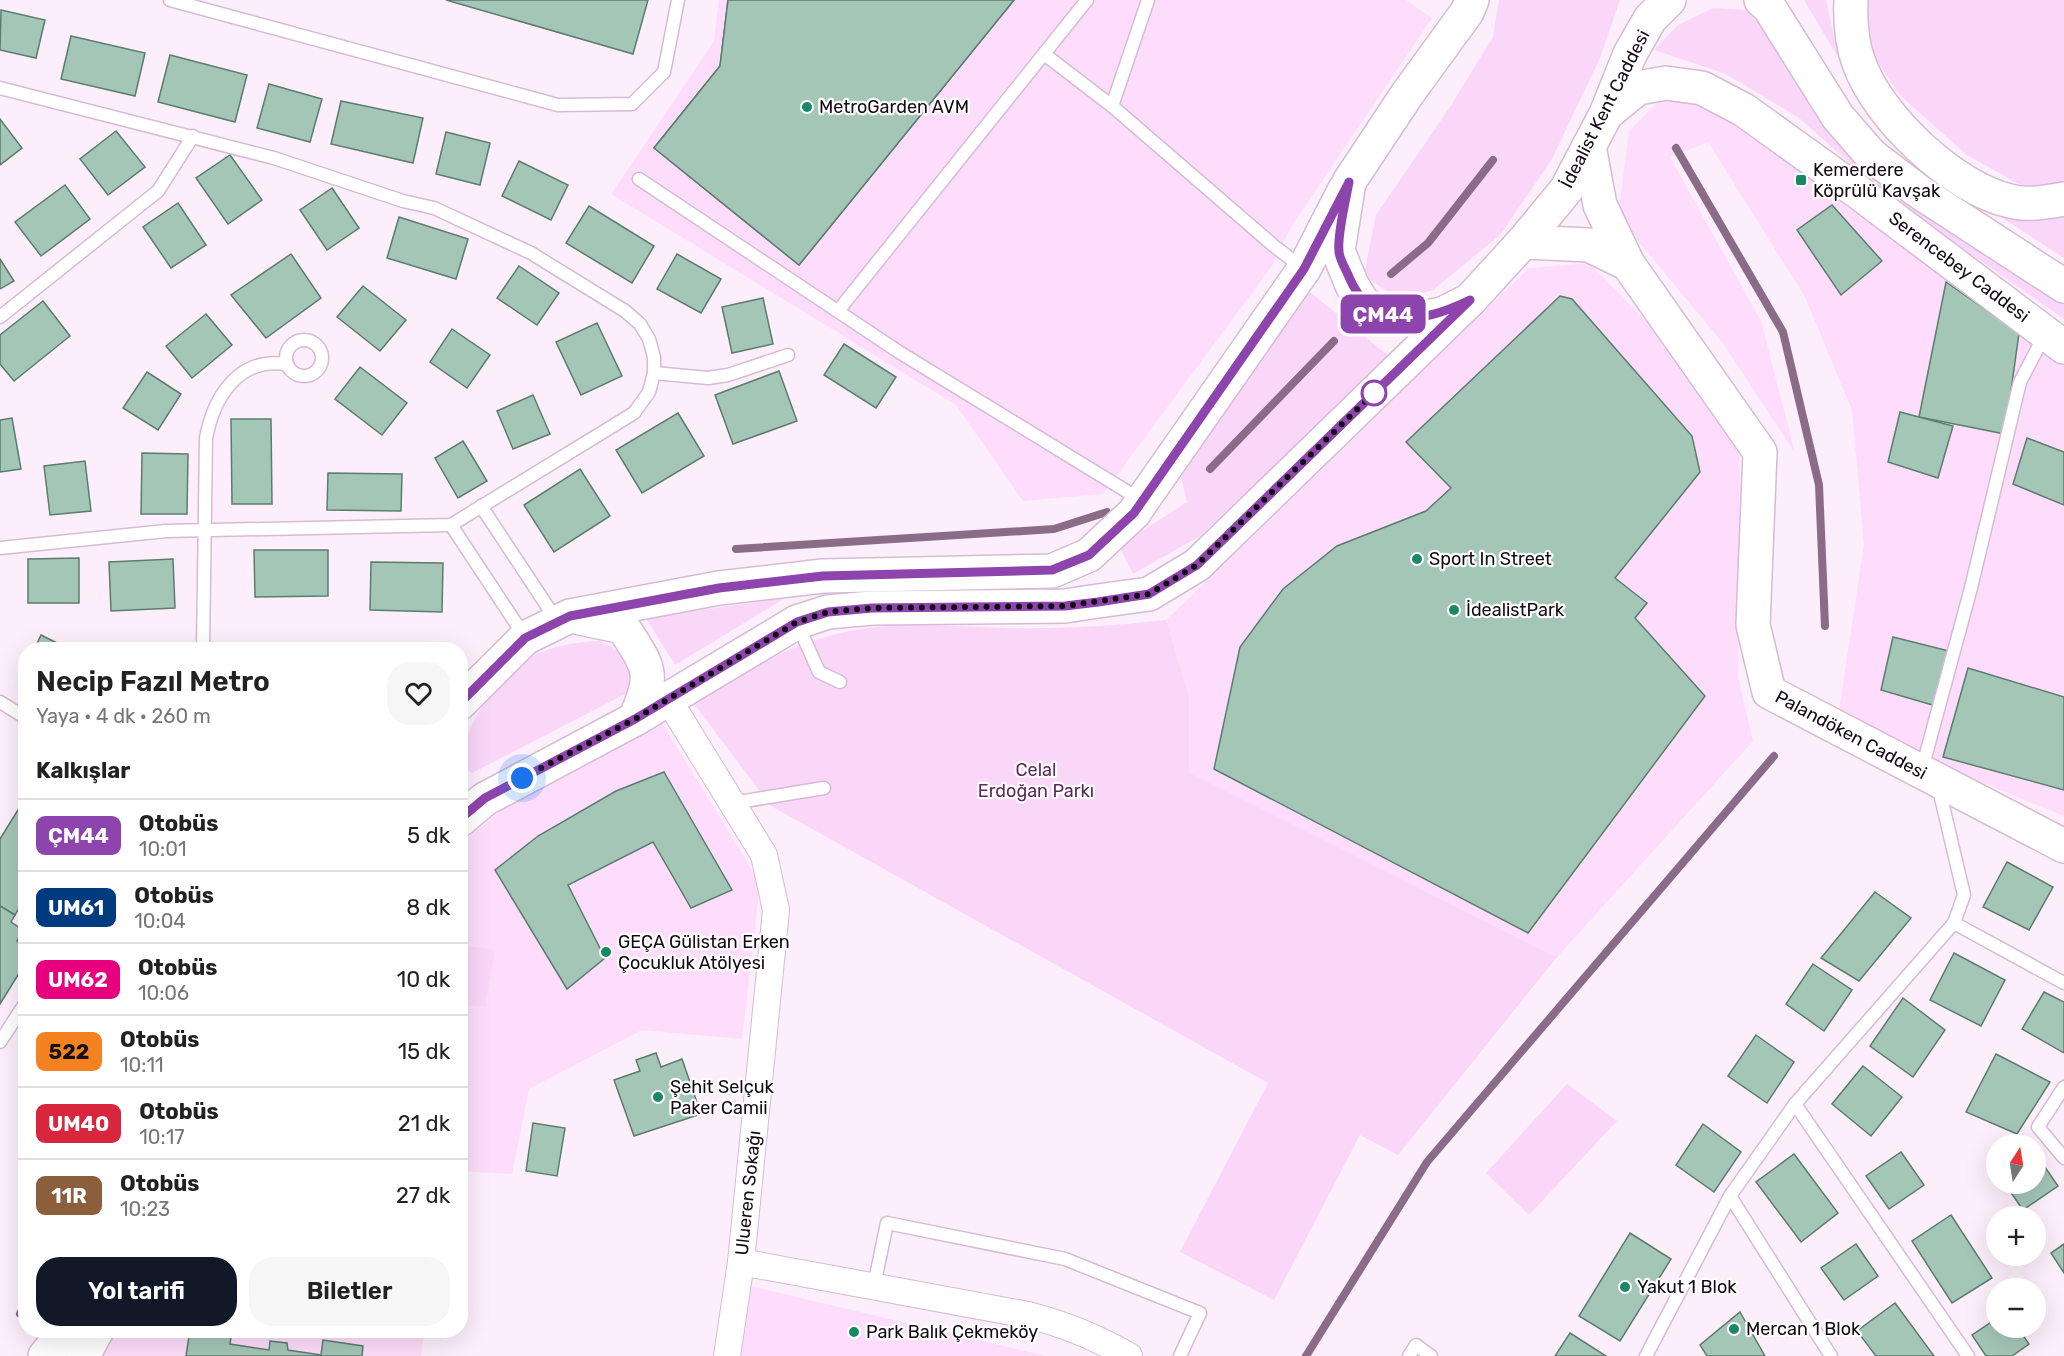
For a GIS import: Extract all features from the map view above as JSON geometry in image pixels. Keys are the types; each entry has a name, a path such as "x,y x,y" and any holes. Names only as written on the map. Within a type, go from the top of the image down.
{"main road":[{"name":"İdealist Kent Caddesi","path":"473,798 635,719 797,622 828,612 872,608 1065,606 1149,594 1197,565 1470,300 1523,242 1566,190 1606,114 1630,54 1650,19 1669,0"},
{"path":"1761,0 1769,7 1838,117 1871,154 1918,191 2064,286"},
{"path":"1851,0 1850,24 1859,65 1869,84 1905,133 1929,156 1958,176 2010,201 2028,203 2064,199"},
{"name":"İdealist Kent Caddesi","path":"468,695 525,638 564,619 719,588 823,576 1052,570 1089,555 1134,513 1304,269 1349,182 1468,4"},
{"name":"Serencebey Caddesi","path":"1606,114 1638,88 1666,83 1702,88 1753,117 2055,340"},
{"name":"Palandöken Caddesi","path":"1589,146 1600,205 1628,264 1760,452 1753,626 1769,692 2064,846"},
{"name":"İdealist Kent Caddesi","path":"1349,182 1338,251 1352,285 1364,304 1387,316 1417,319 1442,314 1470,300"},
{"path":"1523,242 1589,245 1628,264"},
{"path":"564,619 623,627 647,664 648,689 635,719"},
{"path":"45,1356 60,1338"},
{"path":"83,1356 93,1338"}],"street":[{"name":"Ulueren Sokağı","path":"668,699 764,855 776,910 741,1262 727,1356"},
{"path":"741,1262 1064,1324 1097,1338 1129,1356"}],"lane":[{"path":"170,0 558,105 632,104 664,72 678,0"},
{"path":"838,311 1087,0"},
{"path":"1112,106 1148,0"},
{"path":"1044,54 1112,106 1274,246 1304,269"},
{"path":"0,88 274,158 403,201 434,208 531,252 625,311 640,324 649,339 654,357 654,373 649,393 634,413 451,525 204,531 113,536 0,548"},
{"path":"0,317 158,191 192,136"},
{"path":"639,178 899,352 1142,501"},
{"path":"1647,1356 1730,1196 1796,1104 1954,923 1964,895 1929,777 2020,382 2055,340"},
{"path":"654,373 708,378 728,375 788,356"},
{"path":"202,642 206,438 210,419 218,400 228,385 243,372 264,363 286,364"},
{"path":"482,506 564,619"},
{"path":"451,525 525,638"},
{"path":"797,622 819,672 840,682"},
{"path":"0,702 18,713"},
{"path":"732,803 824,788"},
{"path":"1954,923 2064,983"},
{"path":"0,1042 18,1014"},
{"path":"2064,1087 2038,1127 2064,1158"},
{"path":"1796,1104 1968,1356"},
{"path":"1730,1196 1831,1356"},
{"path":"874,1287 887,1223 1065,1259 1200,1313 1180,1356"},
{"path":"1409,1356 1416,1345 1431,1356"}],"shaded area":[{"path":"719,0 1406,0 1432,18 1291,227 1272,266 1103,494 1023,501 956,405 611,194 714,41"},
{"path":"1661,99 1724,101 2064,354 2064,816 1837,723 1864,545 1852,410 1805,297 1708,142 1670,157 1761,321 1795,453 1723,343 1618,217 1629,131"},
{"name":"İdealistPark","path":"1589,263 1740,417 1738,677 1753,741 1557,957 1188,773 1189,696 1166,620 1529,268"},
{"name":"GEÇA Gülistan Erken Çocukluk Atölyesi","path":"662,723 760,883 742,1039 642,1030 529,1089 512,1174 468,1171 468,838 520,796"},
{"path":"750,1286 1045,1356 735,1356"},
{"path":"107,1338 423,1338 421,1356 98,1356"}],"green space":[{"path":"1499,0 1620,0 1600,58 1552,159 1500,235 1433,290 1407,298 1386,291 1364,275 1376,215 1450,107 1493,37"},
{"path":"1804,0 1826,0 1839,59"},
{"path":"1859,0 2064,0 2064,185 2026,188 1967,155 1901,96 1867,47"},
{"path":"1713,8 1748,10 1779,39 1815,99 2064,298 2064,319 1884,193 1799,118 1726,74 1654,50 1678,25"},
{"path":"1996,214 2064,214 2064,258"},
{"path":"1305,288 1390,357 1200,536 1133,574 1119,546 1187,502 1181,477"},
{"path":"785,598 675,665 646,618"},
{"name":"Celal Erdoğan Parkı","path":"1166,620 1189,696 1189,773 1557,957 1398,1155 1360,1135 1274,1300 1180,1252 1268,1083 771,806 692,701 781,653 819,639 860,629 902,625 1067,627"},
{"path":"599,641 629,661 636,672 627,693 472,773 468,771 468,735 474,721 495,690 519,665 531,657 556,647"},
{"path":"468,946 495,950 485,1007 468,1005"},
{"path":"1567,1084 1617,1121 1529,1215 1486,1173"}],"building":[{"path":"446,0 648,0 633,54"},
{"name":"MetroGarden AVM","path":"728,0 844,0 843,14 855,0 1014,0 799,265 654,148 720,66"},
{"name":"MetroGarden AVM","path":"728,0 1014,0 799,265 654,148 720,66"},
{"path":"1,10 45,20 36,58 0,50"},
{"path":"71,36 145,53 135,96 61,79"},
{"path":"170,55 247,75 235,122 158,102"},
{"path":"269,84 322,99 310,142 257,128"},
{"path":"341,101 423,118 413,163 331,144"},
{"path":"0,119 22,148 0,165"},
{"path":"116,131 145,167 108,195 80,159"},
{"path":"446,132 490,143 480,185 436,174"},
{"path":"230,155 262,200 228,224 196,178"},
{"path":"519,161 568,185 551,220 502,196"},
{"path":"65,185 90,219 41,256 15,222"},
{"path":"332,188 359,228 327,250 300,210"},
{"path":"178,203 206,245 171,268 143,227"},
{"path":"1832,205 1882,261 1841,295 1797,230"},
{"path":"589,206 654,246 632,283 566,243"},
{"path":"399,217 468,239 456,279 387,258"},
{"path":"291,254 321,298 266,338 231,295"},
{"path":"677,254 721,279 701,313 657,289"},
{"path":"0,259 14,281 0,289"},
{"path":"519,266 559,293 537,325 497,298"},
{"path":"1946,282 2019,333 2005,434 1919,417"},
{"path":"363,286 406,320 380,351 337,317"},
{"name":"İdealistPark","path":"1560,296 1572,299 1692,436 1700,472 1615,578 1647,603 1635,618 1705,696 1528,933 1214,769 1240,647 1283,589 1337,546 1426,511 1451,488 1406,442"},
{"path":"763,298 773,344 732,353 722,307"},
{"path":"43,301 70,336 14,381 0,364 0,335"},
{"path":"206,314 232,345 192,378 166,346"},
{"path":"597,323 622,376 581,395 556,342"},
{"path":"452,329 490,355 467,388 430,362"},
{"path":"844,344 896,377 876,408 824,375"},
{"path":"360,367 407,403 382,435 335,399"},
{"path":"779,371 797,421 733,444 715,395"},
{"path":"147,372 181,394 158,430 123,408"},
{"path":"533,395 550,434 513,449 497,411"},
{"path":"1900,412 1953,426 1938,478 1888,462"},
{"path":"678,413 704,456 642,493 616,450"},
{"path":"12,418 21,469 0,472 0,420"},
{"path":"231,419 271,419 272,504 232,504"},
{"path":"2027,438 2064,452 2064,505 2013,484"},
{"path":"463,441 487,481 458,498 435,458"},
{"path":"142,453 188,454 187,514 141,514"},
{"path":"85,461 91,511 50,515 44,466"},
{"path":"580,469 610,516 554,552 524,505"},
{"path":"328,473 402,474 401,511 327,510"},
{"path":"254,550 328,550 328,596 255,597"},
{"path":"79,558 79,603 28,603 28,559"},
{"path":"173,559 175,608 111,611 109,562"},
{"path":"371,562 443,563 442,612 370,610"},
{"path":"41,635 55,642 38,642"},
{"path":"1893,637 1949,651 1936,706 1881,690"},
{"path":"1968,668 2064,697 2064,790 1943,757"},
{"name":"GEÇA Gülistan Erken Çocukluk Atölyesi","path":"664,772 732,890 691,908 653,842 568,885 605,958 567,989 495,870 538,836 616,791"},
{"path":"18,810 18,910 15,915 0,906 0,839"},
{"path":"2007,862 2053,887 2029,930 1983,907"},
{"path":"1875,892 1911,918 1859,981 1821,958"},
{"path":"0,906 15,915 11,922 18,927 18,975 0,1004"},
{"path":"1954,953 2005,980 1981,1026 1930,1000"},
{"path":"1813,964 1852,990 1824,1031 1786,1004"},
{"path":"2044,992 2064,1002 2064,1053 2022,1029"},
{"path":"1903,998 1945,1030 1913,1077 1870,1046"},
{"path":"1756,1035 1794,1062 1767,1103 1728,1076"},
{"name":"Şehit Selçuk Paker Camii","path":"656,1053 661,1067 682,1059 701,1114 634,1136 614,1080 640,1071 636,1060"},
{"path":"1996,1054 2050,1082 2017,1134 1966,1112"},
{"path":"1863,1066 1902,1097 1871,1136 1832,1104"},
{"path":"533,1123 565,1128 557,1176 526,1171"},
{"path":"1703,1124 1741,1152 1714,1192 1676,1165"},
{"path":"1901,1152 1924,1185 1889,1209 1866,1176"},
{"path":"1794,1154 1838,1213 1801,1242 1756,1182"},
{"path":"2046,1169 2058,1186 2029,1206 2020,1206 2012,1194 2046,1194"},
{"path":"1951,1215 1992,1278 1986,1278 1986,1282 1952,1303 1912,1241"},
{"name":"Yakut 1 Blok","path":"1630,1233 1671,1259 1620,1341 1579,1316"},
{"path":"1856,1244 1878,1276 1844,1300 1821,1268"},
{"path":"2064,1244 2064,1273 2051,1253"},
{"path":"1895,1303 1934,1356 1876,1356 1857,1331"},
{"name":"Mercan 1 Blok","path":"1740,1312 1765,1356 1707,1356 1700,1345"},
{"path":"1986,1326 1986,1338 2025,1338 2029,1344 2012,1356 1986,1356 1972,1335"},
{"path":"1570,1333 1606,1356 1555,1356"},
{"path":"189,1338 231,1338 230,1344 269,1350 270,1341 287,1343 288,1350 321,1355 323,1340 363,1346 362,1356 186,1356"}],"waterway":[{"path":"1676,148 1783,332 1819,485 1825,626"},
{"path":"1391,274 1428,243 1493,160"},
{"path":"1210,469 1334,341"},
{"path":"736,549 1054,529 1107,512"},
{"path":"1306,1356 1427,1162 1774,756"}],"bus line":[{"name":"ÇM44","path":"468,693 525,638 570,616 719,588 823,576 1052,570 1089,555 1134,513 1304,269 1349,182 1338,251 1352,285 1364,304 1387,316 1417,319 1442,314 1470,300 1197,565 1149,594 1065,606 872,608 828,612 797,622 635,719 485,798 468,812"}],"place":[{"name":"MetroGarden AVM","path":"807,107"},
{"name":"Kemerdere Köprülü Kavşak","path":"1801,180"},
{"name":"Sport In Street","path":"1417,559"},
{"name":"İdealistPark","path":"1454,610"},
{"name":"GEÇA Gülistan Erken Çocukluk Atölyesi","path":"606,952"},
{"name":"Şehit Selçuk Paker Camii","path":"658,1097"},
{"name":"Yakut 1 Blok","path":"1625,1287"},
{"name":"Mercan 1 Blok","path":"1734,1329"},
{"name":"Park Balık Çekmeköy","path":"854,1332"}],"route":[{"path":"522,778 635,719 797,622 828,612 872,608 1065,606 1149,594 1197,565 1374,393"}]}
